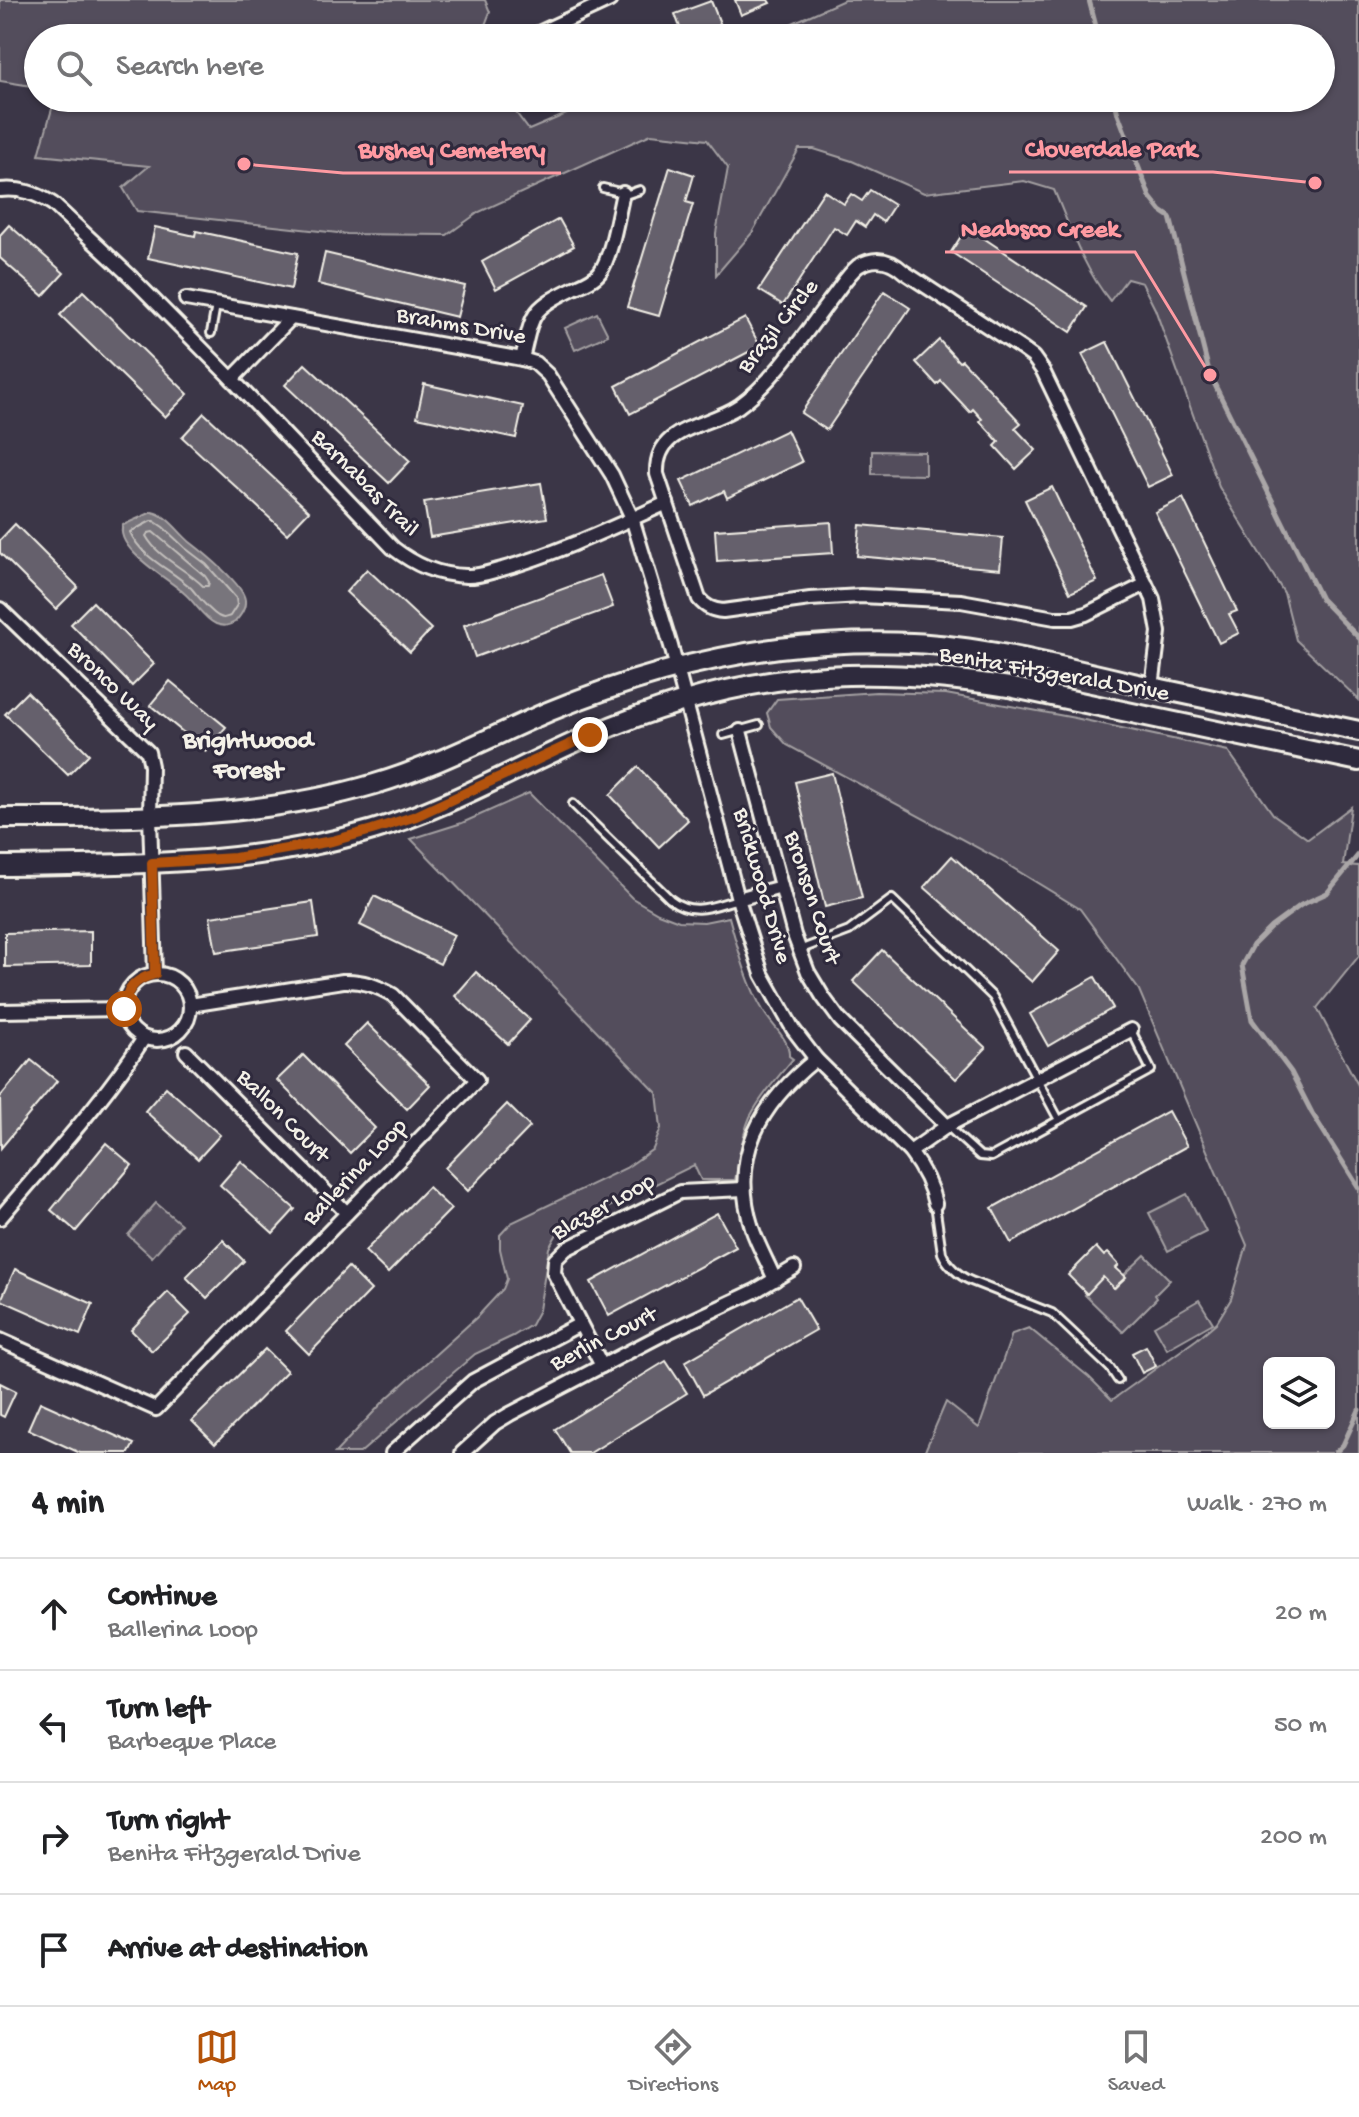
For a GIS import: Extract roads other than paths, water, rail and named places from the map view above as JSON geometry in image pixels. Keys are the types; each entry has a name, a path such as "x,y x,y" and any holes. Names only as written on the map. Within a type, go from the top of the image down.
{"main road":[{"name":"Benita Fitzgerald Drive","path":"0,818 150,817 210,814 281,805 378,783 418,769 553,710 677,668 776,649 836,642 913,643 965,649 1035,661 1359,731"},
{"name":"Benita Fitzgerald Drive","path":"0,866 235,858 332,841 416,816 635,717 727,689 828,674 957,679 1009,687 1359,761"}],"street":[{"path":"558,24 610,0"},
{"name":"Barnabas Trail","path":"0,190 24,191 53,204 232,379 393,548 428,569 447,575 476,576 552,552 667,503"},
{"path":"522,359 530,323 540,307 590,280 601,270 623,193"},
{"name":"Brazil Circle","path":"1146,584 1072,618 1055,618 961,601 875,596 810,599 713,610 699,599 657,474 657,463 666,442 719,417 758,390 853,270 874,259 896,264 1033,357 1043,371 1050,385 1146,584 1153,599 1159,632 1152,687"},
{"name":"Brahms Drive","path":"186,299 535,363 556,385 612,475 632,518 677,668"},
{"path":"232,379 291,318"},
{"name":"Bronco Way","path":"0,609 148,752 151,766 155,974"},
{"name":"Brickwood Drive","path":"677,668 738,899 762,974 793,1029 816,1059 921,1166 931,1185 935,1204"},
{"name":"Bronson Court","path":"740,731 799,950 823,997 840,1020 947,1126"},
{"path":"738,899 781,887"},
{"path":"155,974 165,975 182,986 190,1005 186,1023 172,1037 163,1040 144,1038 130,1027 124,1009 129,990 136,982 155,974"},
{"name":"Ballerina Loop","path":"0,1340 156,1409 477,1080 393,995 361,981 343,981 190,1005"},
{"path":"0,1011 124,1009"},
{"path":"910,1152 947,1126 1131,1030"},
{"path":"0,1218 94,1106 144,1038"},
{"name":"Ballon Court","path":"186,1052 347,1213"},
{"path":"775,1280 752,1229 744,1189 744,1170 748,1151 764,1114 796,1075 816,1059"},
{"name":"Blazer Loop","path":"602,1366 554,1273 555,1260 566,1249 680,1192 744,1189"},
{"name":"Berlin Court","path":"462,1453 495,1423 510,1414 794,1268"},
{"name":"Berlin Court","path":"392,1453 473,1381 580,1324"}],"lane":[{"path":"603,188 631,194 640,190"},
{"path":"211,333 216,305"},
{"path":"723,735 759,725"},
{"path":"573,804 681,907 692,910 738,899"},
{"path":"799,950 849,931 892,899 993,997 1059,1120"},
{"path":"947,1126 985,1158 1059,1120 1151,1070 1131,1030"},
{"path":"935,1204 942,1253 959,1274 1052,1313 1110,1368 1118,1380"}],"water":[{"path":"152,512 168,520 238,586 245,603 235,622 224,626 211,621 126,543 122,534 123,525"}],"waterway":[{"path":"1089,0 1095,24"},
{"path":"1118,112 1150,197 1170,217 1210,375 1321,599 1359,638"},
{"path":"1359,854 1327,893 1301,905 1271,927 1253,945 1242,965 1252,1020 1291,1072 1312,1113 1359,1188"},
{"path":"1335,1453 1343,1445 1359,1410"}],"place":[{"name":"Bushey Cemetery","path":"244,164"},
{"name":"Cloverdale Park","path":"1315,183"},
{"name":"Neabsco Creek","path":"1210,375"}],"district":[{"name":"Brightwood Forest","path":"248,757"}]}
